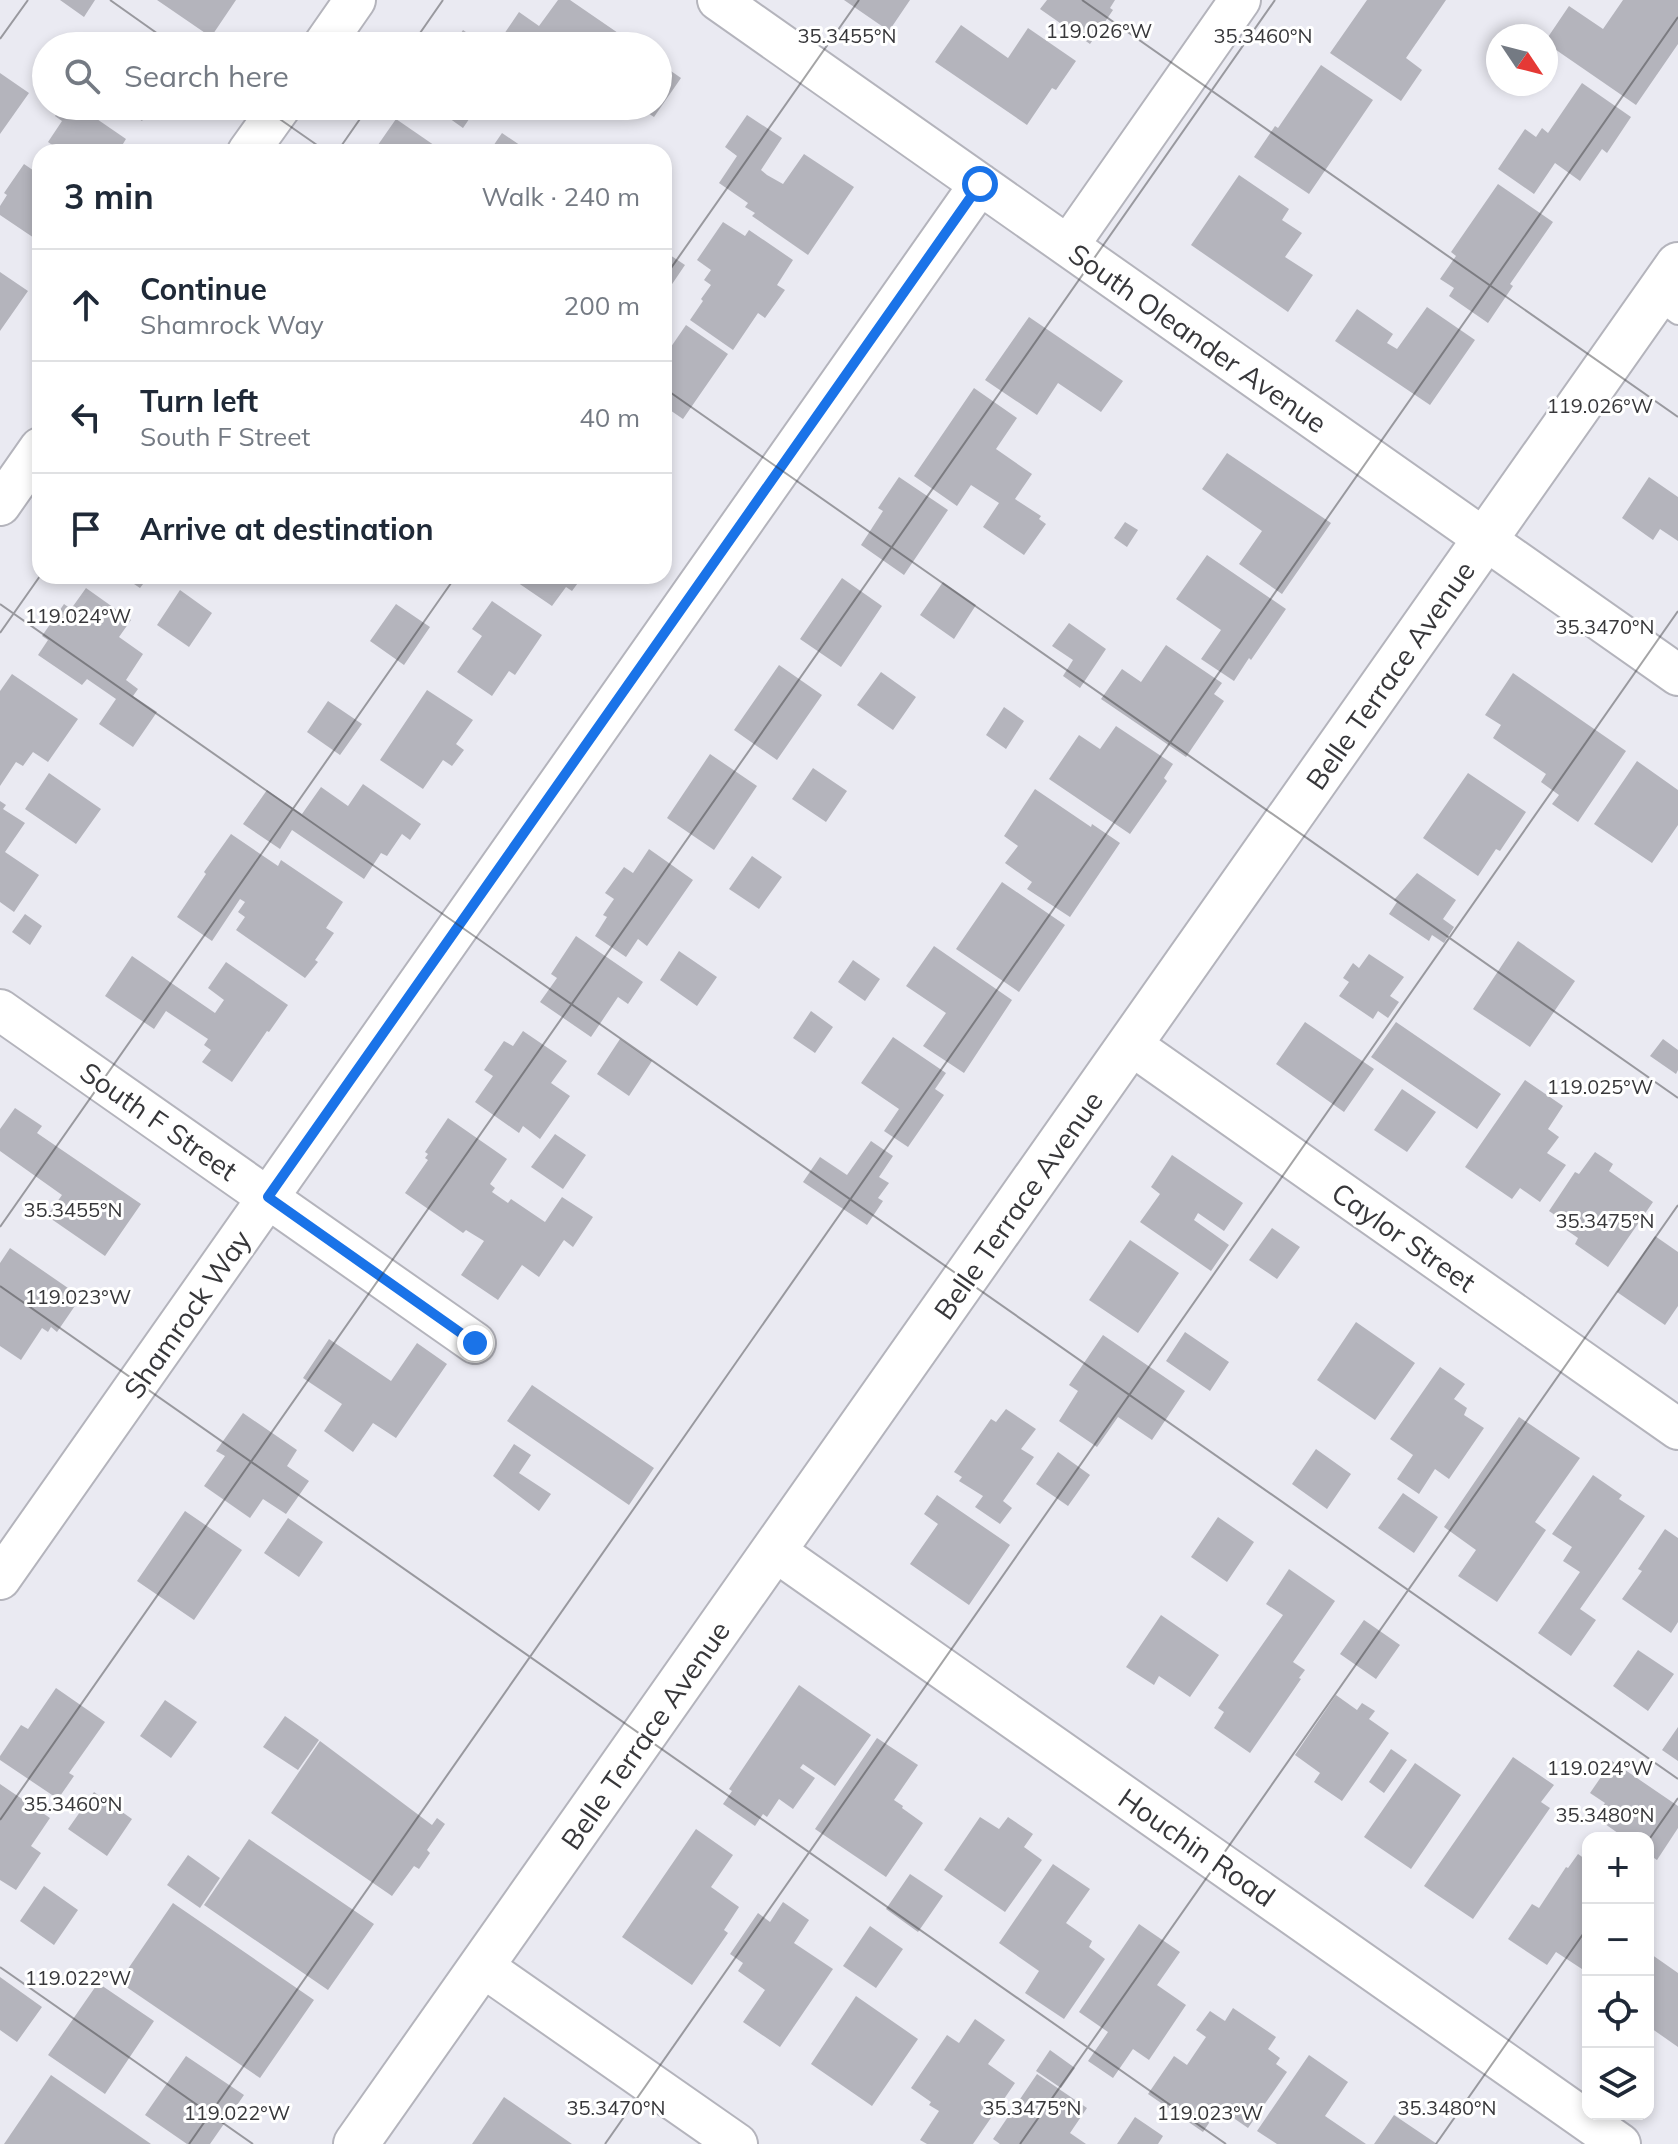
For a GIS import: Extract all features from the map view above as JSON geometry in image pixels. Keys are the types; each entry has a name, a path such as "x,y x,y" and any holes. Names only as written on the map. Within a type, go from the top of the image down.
{"street":[{"path":"333,32 355,0"},
{"name":"South Oleander Avenue","path":"718,0 1678,675"},
{"path":"1068,246 1240,0"},
{"path":"254,144 271,120"},
{"name":"Shamrock Way","path":"0,1579 980,184"},
{"name":"Belle Terrace Avenue","path":"356,2144 1485,540 1670,292"},
{"path":"0,505 32,459"},
{"name":"South F Street","path":"0,1010 475,1343"},
{"name":"Caylor Street","path":"1130,1044 1678,1429"},
{"name":"Houchin Road","path":"775,1551 1595,2137"},
{"path":"482,1966 737,2144"}],"building":[{"path":"60,0 95,0 84,17"},
{"path":"157,0 236,0 214,32 204,32"},
{"path":"558,0 570,0 617,32 505,32 519,12 539,26"},
{"path":"844,0 910,0 889,31"},
{"path":"1047,0 1115,0 1110,8 1113,10 1090,44 1040,9"},
{"path":"1367,0 1446,0 1406,58 1422,70 1401,101 1330,53"},
{"path":"1623,0 1678,0 1678,44 1636,105 1558,51 1557,24 1569,6 1603,29"},
{"path":"961,25 1008,58 1028,28 1076,61 1056,90 1052,88 1027,125 935,62"},
{"path":"1321,65 1373,100 1309,194 1254,157"},
{"path":"672,72 681,78 672,91"},
{"path":"0,73 29,93 0,134"},
{"path":"1582,83 1631,117 1607,153 1602,149 1580,181 1555,163 1534,194 1498,169 1525,129 1536,137 1542,128 1548,133"},
{"path":"747,115 782,138 761,170 767,175 783,184 804,154 854,187 808,255 752,216 755,213 745,207 748,203 719,183 737,156 725,147"},
{"path":"98,120 126,139 123,144 51,144 48,142 62,121"},
{"path":"397,120 432,144 379,144"},
{"path":"452,120 468,120 463,128"},
{"path":"502,133 518,144 494,144"},
{"path":"24,164 32,170 32,237 0,215 0,206 7,195 4,193"},
{"path":"1239,175 1289,209 1282,220 1302,233 1285,257 1313,275 1288,312 1191,245"},
{"path":"1498,184 1553,222 1510,284 1513,286 1488,323 1449,296 1454,288 1440,279 1456,256 1451,252"},
{"path":"723,222 745,236 749,230 793,260 777,285 785,290 765,318 758,313 733,350 690,320 711,285 704,280 711,270 697,260"},
{"path":"672,256 685,265 672,284"},
{"path":"0,272 28,291 0,331"},
{"path":"1427,307 1475,340 1430,405 1335,341 1357,309 1393,334 1387,343 1397,349"},
{"path":"1029,317 1123,381 1101,412 1058,383 1037,415 985,380"},
{"path":"686,325 728,354 683,419 672,411 672,345"},
{"path":"974,388 1017,418 996,449 1032,474 1015,499 1041,516 1039,519 1046,524 1024,555 983,527 999,503 971,485 957,506 914,476"},
{"path":"1227,453 1331,523 1282,594 1239,564 1262,531 1202,489"},
{"path":"899,477 948,510 904,575 861,545 883,511 878,508"},
{"path":"1649,477 1678,497 1678,541 1660,529 1653,540 1622,518"},
{"path":"1125,522 1138,530 1127,547 1114,538"},
{"path":"1207,555 1286,609 1234,681 1201,659 1221,630 1176,599"},
{"path":"842,578 882,606 841,667 800,639"},
{"path":"943,582 976,605 954,639 920,615"},
{"path":"520,584 577,584 572,591 566,587 552,606"},
{"path":"86,588 131,620 119,637 143,654 126,680 138,689 133,696 157,712 133,747 99,724 116,699 87,679 82,685 38,655 48,640 42,636 64,604 71,609"},
{"path":"180,590 212,613 189,647 157,625"},
{"path":"492,601 542,635 515,675 509,671 492,696 457,672 482,636 472,629"},
{"path":"396,604 430,627 404,665 370,641"},
{"path":"1069,623 1106,649 1080,688 1063,676 1073,660 1052,646"},
{"path":"1166,645 1222,683 1214,694 1224,701 1186,757 1101,699 1122,669 1141,682"},
{"path":"779,665 822,695 777,760 734,730"},
{"path":"881,672 916,697 893,730 857,705"},
{"path":"1513,673 1626,751 1578,822 1552,804 1559,795 1541,782 1546,774 1493,738 1501,725 1485,715"},
{"path":"12,674 78,719 48,762 33,752 23,766 16,762 0,786 0,691"},
{"path":"427,690 473,720 456,744 464,750 452,766 443,760 423,789 380,760"},
{"path":"328,701 362,724 340,755 307,732"},
{"path":"1004,707 1024,721 1006,749 986,735"},
{"path":"1116,726 1173,764 1164,778 1167,781 1130,834 1049,779 1079,735 1100,749"},
{"path":"710,754 757,786 714,850 667,818"},
{"path":"1637,761 1678,790 1678,825 1652,863 1594,824"},
{"path":"813,768 847,791 826,822 792,799"},
{"path":"49,773 101,809 76,844 25,809"},
{"path":"1468,773 1526,812 1500,851 1496,849 1478,876 1423,838"},
{"path":"363,784 421,824 410,840 402,834 387,856 381,853 364,879 292,830 280,849 243,824 267,790 302,814 321,787 348,806"},
{"path":"1035,789 1120,843 1070,917 1027,889 1032,882 1005,863 1018,846 1004,836"},
{"path":"0,801 6,805 3,809 25,823 5,852 39,875 14,912 0,902"},
{"path":"231,834 278,866 281,860 343,902 326,928 334,933 305,978 236,930 245,917 238,912 245,902 240,899 212,941 177,917"},
{"path":"649,849 693,880 647,946 638,939 626,957 595,936 607,917 603,915 614,899 605,893 624,867 633,873"},
{"path":"752,856 782,877 759,909 729,889"},
{"path":"1417,873 1456,900 1443,919 1454,927 1444,943 1432,935 1429,941 1389,914 1397,902 1394,900"},
{"path":"1002,882 1065,925 1019,992 956,949"},
{"path":"25,914 42,926 30,945 12,932"},
{"path":"576,936 643,982 628,1004 618,997 591,1037 540,1002 557,978 551,974"},
{"path":"1518,941 1575,981 1530,1047 1473,1009"},
{"path":"934,946 1012,1000 964,1073 923,1046 946,1013 906,986"},
{"path":"679,951 717,977 697,1006 660,980"},
{"path":"1369,954 1404,977 1390,996 1399,1002 1388,1018 1378,1011 1373,1019 1339,996 1349,982 1343,978 1353,963 1359,968"},
{"path":"132,956 215,1013 224,1000 208,988 226,962 288,1005 232,1082 202,1062 211,1050 204,1045 208,1039 166,1011 154,1029 105,996"},
{"path":"853,960 880,979 865,1001 838,982"},
{"path":"811,1011 833,1027 815,1053 793,1038"},
{"path":"1305,1022 1374,1069 1344,1112 1276,1064"},
{"path":"1396,1022 1501,1094 1477,1129 1371,1057"},
{"path":"523,1031 567,1061 551,1083 570,1096 540,1139 523,1126 519,1133 475,1102 493,1076 484,1070 504,1041 513,1046"},
{"path":"893,1037 946,1073 935,1089 944,1095 908,1147 884,1131 899,1109 861,1083"},
{"path":"620,1039 652,1061 629,1096 597,1074"},
{"path":"1663,1039 1678,1050 1676,1074 1650,1056"},
{"path":"1525,1080 1563,1106 1548,1129 1559,1137 1547,1153 1566,1165 1540,1202 1520,1188 1512,1199 1465,1167"},
{"path":"1402,1089 1436,1112 1407,1152 1374,1130"},
{"path":"15,1108 42,1126 37,1133 141,1204 105,1256 47,1216 62,1195 0,1151 0,1129"},
{"path":"448,1118 507,1159 490,1184 495,1188 492,1192 508,1203 511,1199 545,1222 562,1197 593,1217 573,1247 564,1240 539,1277 522,1265 498,1300 461,1275 484,1241 466,1230 463,1233 405,1193 428,1160 425,1152"},
{"path":"555,1134 586,1155 563,1189 531,1167"},
{"path":"871,1141 893,1156 879,1177 889,1183 878,1198 883,1201 867,1225 803,1182 820,1157 847,1175"},
{"path":"1595,1152 1613,1164 1609,1171 1653,1202 1608,1267 1575,1244 1578,1238 1565,1229 1568,1224 1549,1211 1575,1172 1579,1174"},
{"path":"1172,1155 1243,1203 1224,1231 1198,1213 1194,1220 1229,1245 1211,1271 1140,1222 1160,1194 1151,1187"},
{"path":"1272,1228 1300,1247 1277,1279 1249,1260"},
{"path":"1655,1236 1678,1252 1678,1306 1665,1325 1617,1292"},
{"path":"1130,1240 1179,1273 1138,1333 1089,1300"},
{"path":"10,1248 81,1297 57,1332 51,1327 48,1332 42,1328 21,1360 0,1346 0,1263"},
{"path":"1356,1322 1415,1363 1375,1420 1317,1380"},
{"path":"1185,1332 1229,1362 1210,1391 1166,1361"},
{"path":"1103,1335 1185,1391 1152,1440 1118,1417 1097,1447 1059,1421 1078,1391 1069,1385"},
{"path":"329,1339 391,1381 417,1343 447,1364 396,1438 373,1423 353,1452 324,1431 342,1404 303,1378"},
{"path":"1440,1367 1465,1384 1454,1399 1467,1408 1464,1415 1484,1428 1449,1479 1435,1469 1419,1494 1397,1479 1413,1455 1390,1439"},
{"path":"532,1385 654,1468 629,1505 507,1421"},
{"path":"1006,1409 1036,1429 1021,1449 1034,1457 1003,1501 1012,1508 1000,1524 975,1507 983,1496 959,1481 962,1477 954,1472 991,1419 996,1422"},
{"path":"243,1413 297,1450 287,1466 309,1481 286,1514 263,1499 250,1518 204,1486 225,1456 216,1451"},
{"path":"1519,1417 1580,1458 1535,1522 1546,1530 1497,1602 1458,1576 1476,1550 1444,1527"},
{"path":"514,1444 531,1455 519,1473 551,1494 539,1511 493,1476"},
{"path":"1316,1449 1351,1474 1327,1509 1292,1484"},
{"path":"1058,1452 1090,1475 1068,1506 1036,1484"},
{"path":"1593,1475 1622,1495 1619,1499 1645,1516 1580,1609 1596,1620 1571,1656 1538,1633 1580,1572 1563,1561 1572,1547 1552,1534"},
{"path":"1403,1493 1438,1517 1414,1553 1378,1528"},
{"path":"937,1495 1010,1545 969,1605 910,1564 938,1524 924,1514"},
{"path":"185,1511 242,1550 194,1620 137,1581"},
{"path":"1218,1517 1254,1542 1227,1582 1191,1557"},
{"path":"288,1518 323,1542 299,1577 264,1553"},
{"path":"1665,1529 1678,1538 1678,1622 1671,1633 1622,1599"},
{"path":"1289,1569 1335,1601 1293,1662 1305,1670 1301,1679 1250,1753 1214,1728 1224,1712 1218,1708 1283,1615 1266,1604"},
{"path":"1161,1615 1219,1655 1190,1697 1159,1676 1154,1685 1126,1667"},
{"path":"1364,1620 1400,1645 1376,1679 1340,1654"},
{"path":"1638,1650 1674,1674 1648,1711 1613,1686"},
{"path":"799,1685 871,1735 835,1786 803,1764 800,1768 815,1778 793,1809 779,1799 767,1817 763,1814 755,1826 723,1804 732,1791 729,1789"},
{"path":"56,1688 105,1722 69,1773 74,1776 58,1799 0,1760 21,1725 28,1729"},
{"path":"1336,1695 1357,1710 1362,1703 1375,1711 1369,1719 1389,1733 1342,1801 1314,1782 1320,1773 1295,1755"},
{"path":"165,1700 197,1722 171,1758 140,1736"},
{"path":"285,1716 319,1740 298,1770 263,1747"},
{"path":"1678,1727 1678,1761 1662,1750"},
{"path":"877,1738 918,1765 894,1800 923,1823 886,1877 815,1829"},
{"path":"320,1741 432,1825 437,1818 445,1824 427,1850 430,1853 419,1869 414,1866 392,1896 271,1813"},
{"path":"1391,1749 1407,1760 1384,1793 1369,1782"},
{"path":"1513,1757 1554,1785 1541,1802 1550,1808 1473,1919 1424,1886"},
{"path":"1612,1761 1678,1806 1678,1828 1657,1860 1654,1858 1654,1832 1616,1832 1595,1817 1605,1803 1590,1793"},
{"path":"1415,1763 1461,1795 1411,1869 1364,1837"},
{"path":"0,1784 50,1818 31,1846 41,1853 16,1890 0,1880"},
{"path":"94,1792 132,1819 107,1856 68,1829"},
{"path":"980,1817 999,1829 1008,1817 1033,1834 1024,1847 1042,1860 1005,1912 944,1870"},
{"path":"696,1829 733,1855 711,1887 739,1907 724,1930 728,1933 692,1985 622,1937"},
{"path":"249,1839 374,1924 328,1990 204,1905"},
{"path":"1578,1854 1582,1857 1582,1969 1556,1952 1547,1965 1508,1939 1532,1904 1539,1908"},
{"path":"188,1855 220,1878 200,1908 167,1885"},
{"path":"1053,1864 1090,1889 1066,1923 1092,1941 1089,1947 1105,1959 1064,2019 1025,1993 1039,1971 999,1943"},
{"path":"910,1874 943,1896 918,1932 886,1909"},
{"path":"44,1886 78,1910 54,1945 20,1921"},
{"path":"783,1902 809,1920 794,1943 833,1969 780,2047 743,2022 765,1990 738,1971 743,1963 730,1954 758,1913 770,1922"},
{"path":"173,1903 314,2000 260,2078 119,1982"},
{"path":"1139,1924 1180,1952 1157,1985 1186,2005 1149,2060 1133,2049 1113,2078 1088,2061 1108,2032 1079,2012"},
{"path":"870,1926 903,1949 876,1988 843,1966"},
{"path":"1654,1956 1678,1973 1678,2047 1654,2030"},
{"path":"0,1977 42,2007 17,2042 0,2030"},
{"path":"98,1983 154,2021 105,2094 48,2055"},
{"path":"856,1996 918,2039 872,2106 811,2064"},
{"path":"1233,2008 1276,2037 1268,2049 1280,2058 1276,2064 1287,2072 1248,2128 1219,2108 1203,2132 1148,2094 1174,2056 1187,2065 1206,2037 1196,2030 1210,2011 1225,2021"},
{"path":"975,2019 1005,2040 988,2064 1015,2083 973,2144 927,2144 920,2140 939,2111 911,2088 947,2035 959,2043"},
{"path":"1050,2050 1075,2068 1061,2088 1036,2071"},
{"path":"1309,2055 1348,2082 1325,2116 1366,2144 1277,2144 1257,2131"},
{"path":"186,2056 244,2095 210,2144 187,2144 145,2115"},
{"path":"1037,2074 1087,2108 1070,2133 1086,2144 1000,2144 993,2139"},
{"path":"51,2075 151,2144 4,2144"},
{"path":"504,2097 572,2144 472,2144"},
{"path":"1394,2115 1437,2144 1374,2144"},
{"path":"1135,2117 1163,2136 1158,2144 1117,2144"}],"route":[{"path":"475,1343 268,1197 980,184"}]}
